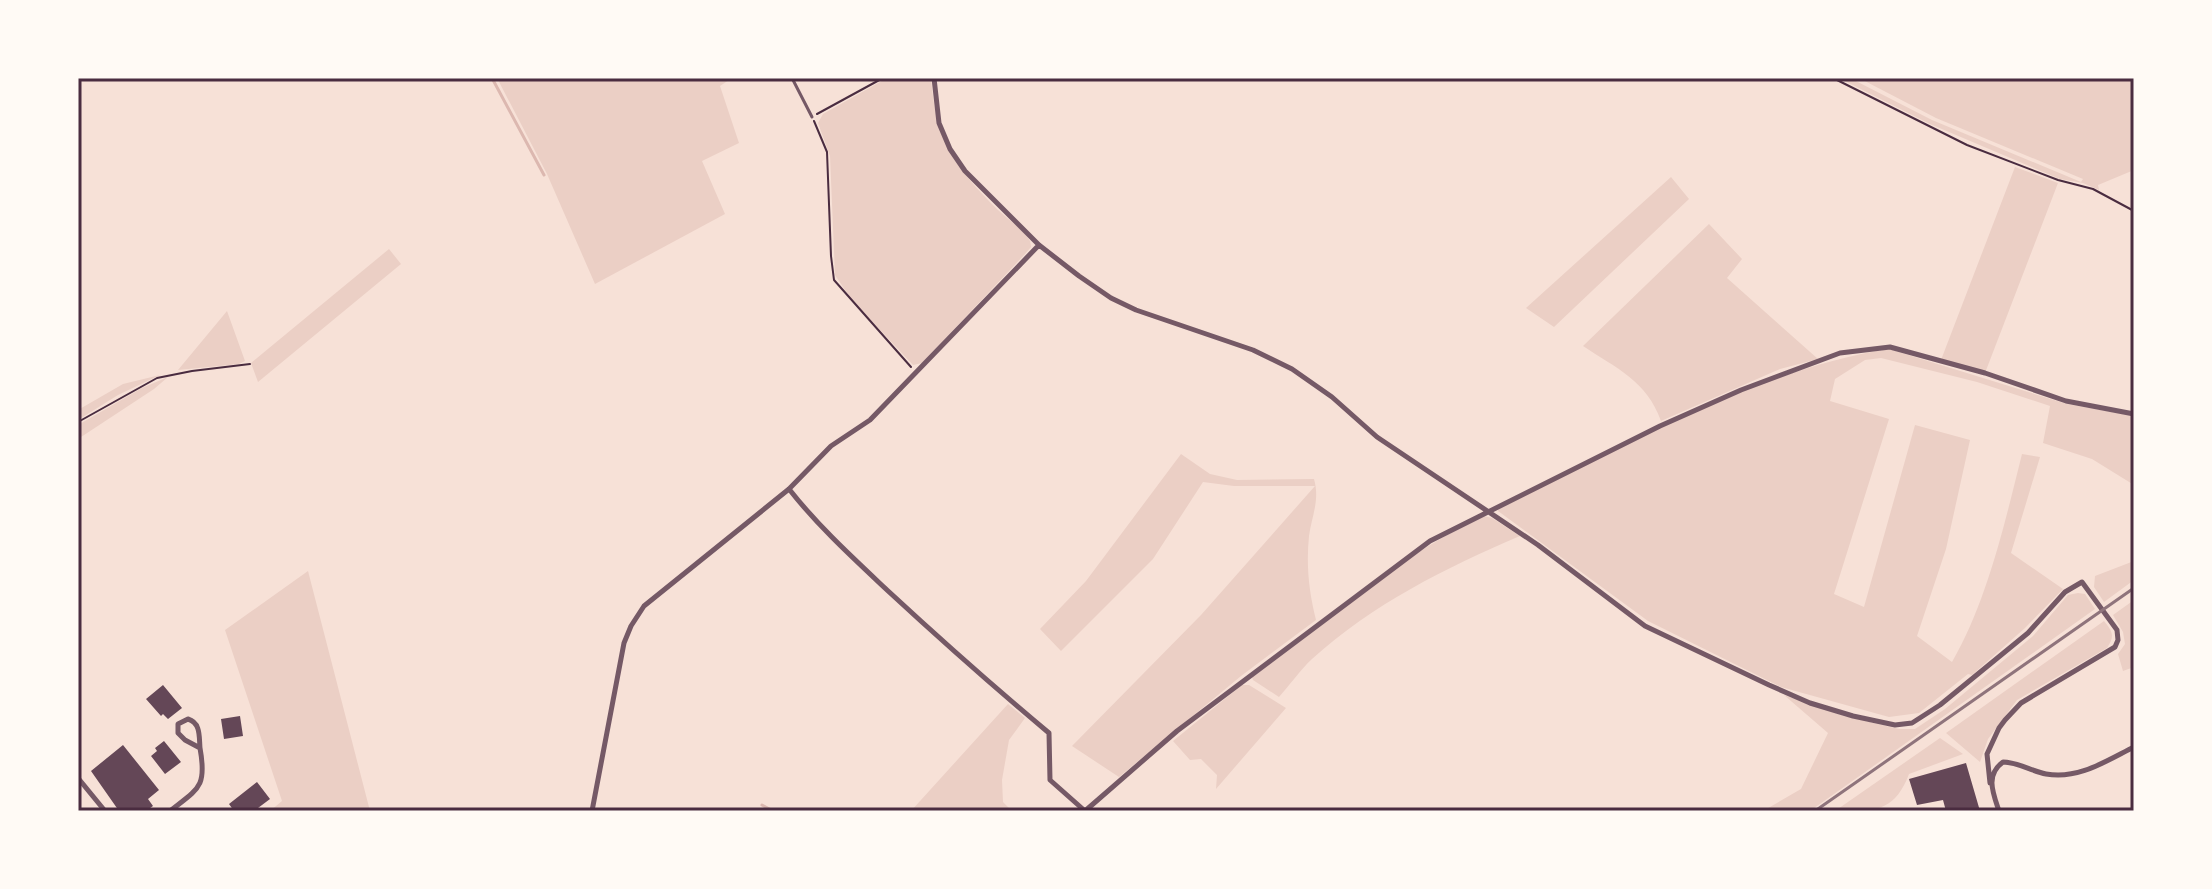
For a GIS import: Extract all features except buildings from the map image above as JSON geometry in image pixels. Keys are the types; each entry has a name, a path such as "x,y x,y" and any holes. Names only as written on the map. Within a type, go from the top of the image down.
{"street":[{"path":"934,78 939,123 957,160 983,191 1039,245 1111,298 1152,316 1253,350 1292,369 1332,397 1377,437 1538,545 1645,626 1810,703 1895,725 1918,721 2028,633 2073,586 2082,582 2117,630 2118,640 2110,652 2021,703 1999,728 1987,754 1990,783 1999,811"},
{"path":"592,811 624,643 644,606 789,489 831,446 870,420 1039,245"},
{"path":"789,489 835,541 926,626 1049,733 1050,780 1085,811 1177,731 1408,555 1487,511 1741,390 1840,353 1890,347 1970,369 2066,401 2134,414"},
{"path":"170,811 200,785 204,769 196,725 190,719 182,721 178,725 178,734 200,748"},
{"path":"1990,783 1995,768 2003,762 2040,773 2064,775 2082,772 2134,747"},
{"path":"78,778 105,811"}],"lane":[{"path":"792,78 812,117"}],"path":[{"path":"883,78 812,117 827,152 834,280 917,373"},
{"path":"1833,78 1967,145 2058,180 2093,189 2134,211"},
{"path":"78,422 157,378 250,364"}],"shaded area":[{"path":"497,78 732,78 720,86 739,143 702,161 725,214 595,284 547,174"},
{"path":"887,78 931,78 937,119 950,152 970,180 1027,237 1031,247 922,363 913,365 851,299 835,275 830,156 818,123 823,114"},
{"path":"1839,78 1850,78 1932,120 2081,182 2083,179 1936,118 1859,78 2134,78 2134,170 2098,185 2099,190 2060,179 1930,124"},
{"path":"2015,167 2058,183 1985,373 1941,360"},
{"path":"1671,177 1689,199 1554,327 1526,308"},
{"path":"1709,224 1742,259 1727,278 1818,359 1780,369 1661,421 1639,385 1583,346"},
{"path":"389,249 401,264 258,382 251,363"},
{"path":"227,311 245,361 178,370"},
{"path":"1889,349 2067,404 2134,416 2134,485 2092,459 2043,443 2050,406 1977,382 1881,358 1865,360 1835,379 1830,401 1889,419 1834,594 1864,607 1915,425 1970,440 1946,549 1917,636 1952,662 1985,588 2022,454 2040,457 2011,553 2063,589 1972,675 1968,674 1919,713 1889,717 1781,687 1648,621 1498,511 1520,496 1700,409 1794,372"},
{"path":"160,375 118,395 78,420 78,410 123,384"},
{"path":"168,377 78,439 78,425 142,388"},
{"path":"1181,454 1210,474 1237,480 1314,479 1316,487 1316,501 1308,558 1316,620 1241,676 1119,777 1072,746 1201,615 1315,486 1234,486 1203,482 1153,559 1061,651 1040,629 1086,581"},
{"path":"1484,516 1520,536 1437,574 1385,604 1312,659 1279,697 1253,680 1252,677 1393,569"},
{"path":"2134,561 2134,580 2104,602 2094,587 2095,576"},
{"path":"308,571 370,811 270,811 282,801 225,630"},
{"path":"2085,594 2095,609 1810,811 1763,811 1801,789 1828,733 1784,695 1844,716 1899,729 1915,729 1945,709 2033,636 2068,595"},
{"path":"2134,600 2134,667 2123,671 2118,654 2125,644 2123,632 2113,615"},
{"path":"2104,621 2112,634 2107,648 2017,700 1988,739 1980,762 1946,733"},
{"path":"1242,685 1249,685 1286,708 1216,789 1217,775 1201,759 1190,760 1173,741"},
{"path":"1008,704 1025,718 1009,740 1002,780 1003,802 1012,811 911,811"},
{"path":"1940,738 1963,754 1909,774 1896,797 1880,808 1835,811"}],"waterway":[{"path":"492,78 544,175"},
{"path":"762,805 773,811"}],"railway":[{"path":"1815,811 2134,588"}]}
